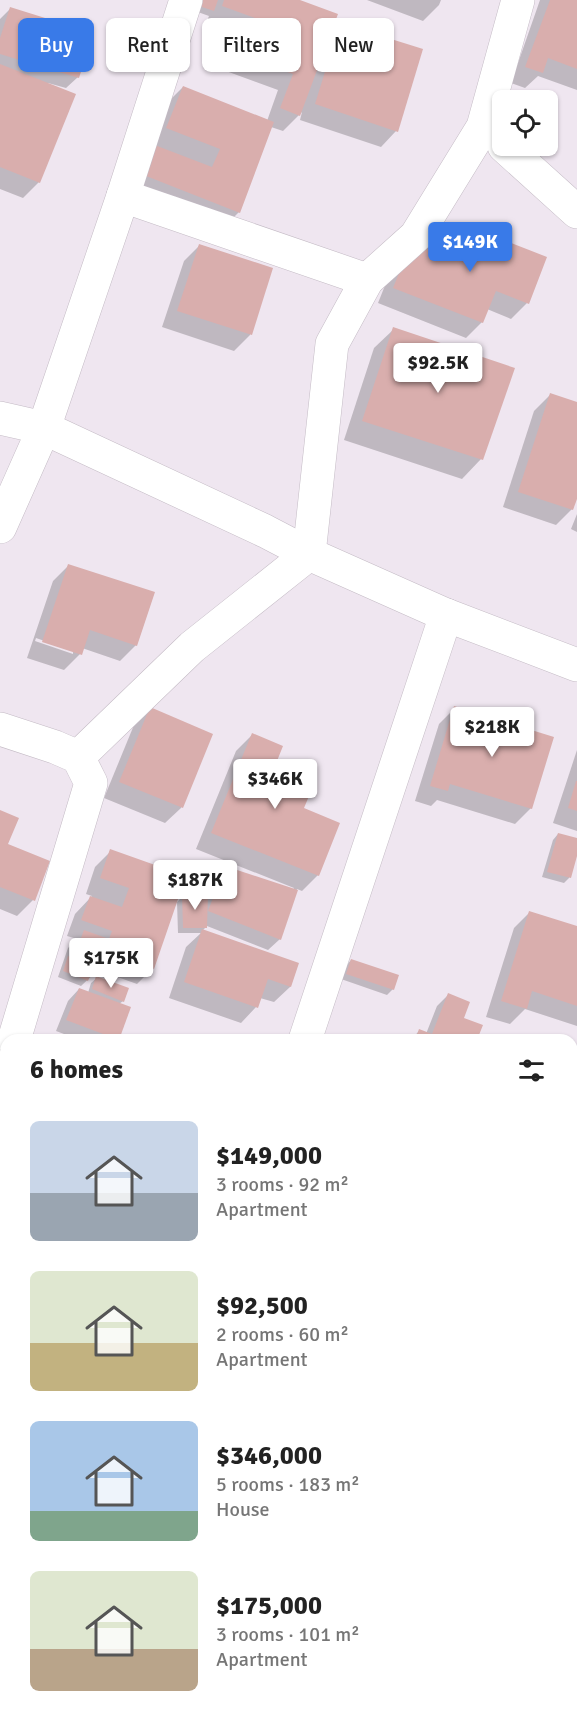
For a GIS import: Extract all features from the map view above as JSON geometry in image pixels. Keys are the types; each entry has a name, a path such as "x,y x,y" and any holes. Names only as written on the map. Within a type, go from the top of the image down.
{"street":[{"path":"0,527 44,428 123,196 186,0"},
{"path":"504,90 518,0"},
{"path":"78,757 192,647 309,554 332,345 367,280 416,236 492,144"},
{"path":"515,156 577,212"},
{"path":"123,196 367,280"},
{"path":"0,418 44,428 265,531 309,554 446,615 577,664"},
{"path":"307,1034 446,615"},
{"path":"0,729 78,757 91,783 16,1034"}],"building":[{"path":"201,0 218,0 214,11 199,6"},
{"path":"224,0 300,0 338,14 337,18 313,18 313,72 316,72 300,116 280,108 293,74 288,72 301,72 301,18 255,18 222,6"},
{"path":"550,0 577,0 577,69 548,58 543,73 525,67"},
{"path":"10,7 45,18 18,18 18,59 0,54 0,38"},
{"path":"394,40 423,49 398,132 315,104 325,72 394,72"},
{"path":"0,64 76,94 40,183 0,167"},
{"path":"59,72 81,72 79,78"},
{"path":"183,86 274,122 240,213 141,174 152,144 212,167 220,149 166,128"},
{"path":"460,223 547,257 529,304 496,291 483,323 393,288 412,241 447,255"},
{"path":"199,244 273,268 252,335 177,311"},
{"path":"393,327 515,368 483,460 362,421"},
{"path":"550,393 577,402 577,499 573,510 518,492"},
{"path":"68,564 155,592 137,646 90,630 82,655 42,642"},
{"path":"454,706 554,737 532,809 450,784 448,791 430,786"},
{"path":"150,707 213,734 183,808 119,782"},
{"path":"252,733 283,746 277,761 317,777 304,808 340,823 319,876 211,833"},
{"path":"577,781 577,811 568,808"},
{"path":"0,810 19,818 8,844 50,861 35,901 0,887"},
{"path":"558,833 577,838 577,856 571,878 547,872"},
{"path":"110,849 186,876 154,969 109,953 104,967 74,956 84,930 109,939 112,931 81,920 90,896 122,907 129,888 100,878"},
{"path":"225,866 298,890 281,940 208,911"},
{"path":"182,895 208,895 207,928 183,928"},
{"path":"529,911 577,926 577,1006 532,991 527,1009 501,1001"},
{"path":"202,929 299,963 291,987 268,979 258,1008 184,982"},
{"path":"68,956 94,965 88,981 63,971"},
{"path":"351,959 399,975 394,990 346,974"},
{"path":"96,976 129,988 124,1002 92,989"},
{"path":"79,988 131,1007 121,1034 103,1034 66,1020"},
{"path":"448,993 470,1002 464,1018 483,1025 479,1034 432,1034"},
{"path":"419,1029 432,1034 417,1034"}]}
